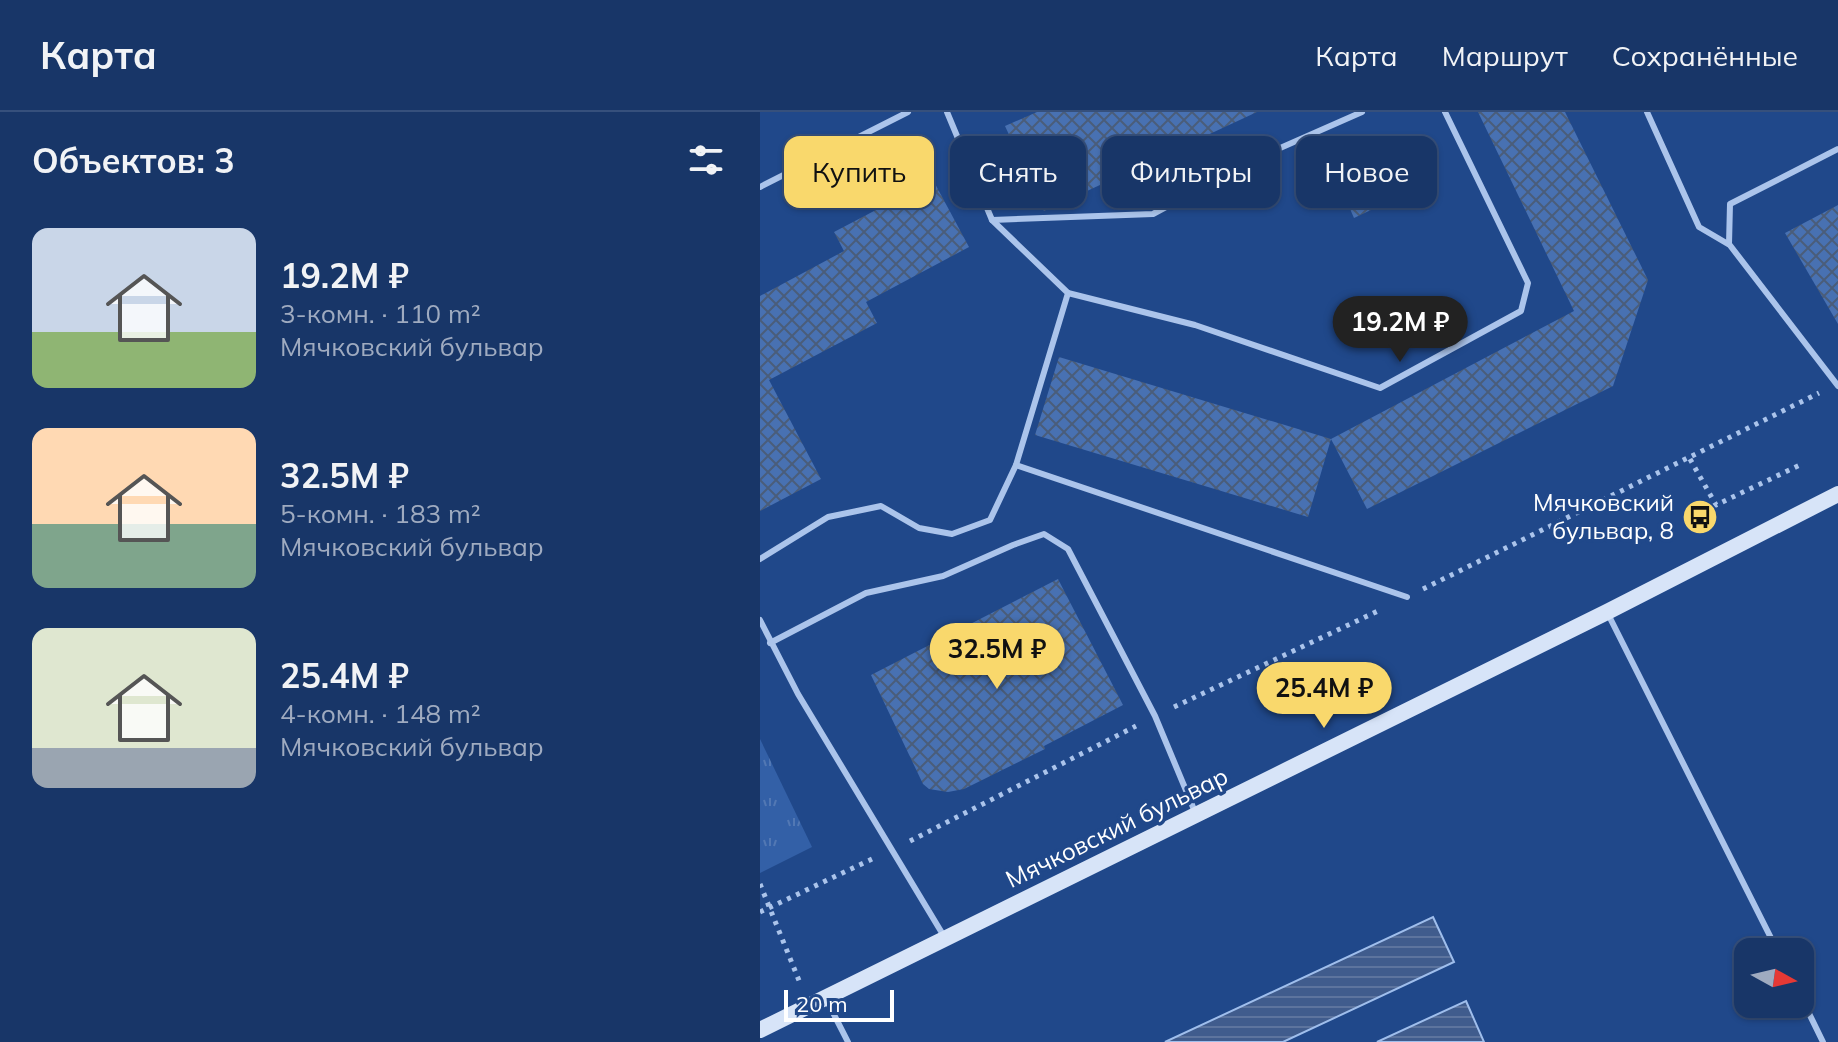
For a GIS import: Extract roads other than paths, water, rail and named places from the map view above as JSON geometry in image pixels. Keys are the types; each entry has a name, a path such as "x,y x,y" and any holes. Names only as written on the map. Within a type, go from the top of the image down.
{"street":[{"name":"Мячковский бульвар","path":"760,1030 1607,612 1838,494"}],"lane":[{"path":"760,187 908,112"},
{"path":"947,112 992,220 1068,293 1195,325 1380,388 1521,311 1528,283 1445,112"},
{"path":"992,220 1153,214 1253,160 1362,112"},
{"path":"1647,112 1699,227 1729,244 1837,385"},
{"path":"1729,244 1730,204 1838,149"},
{"path":"760,559 828,517 881,506 919,528 952,534 990,520 1016,465 1068,293"},
{"path":"1016,465 1407,597"},
{"path":"770,643 866,593 943,576 1044,534 1068,549 1155,716 1196,816"},
{"path":"1607,612 1771,938"},
{"path":"760,620 770,643 946,939"},
{"path":"826,998 848,1042"},
{"path":"1811,1018 1823,1042"}],"place":[{"name":"Мячковский бульвар, 8","path":"1700,517"}]}
